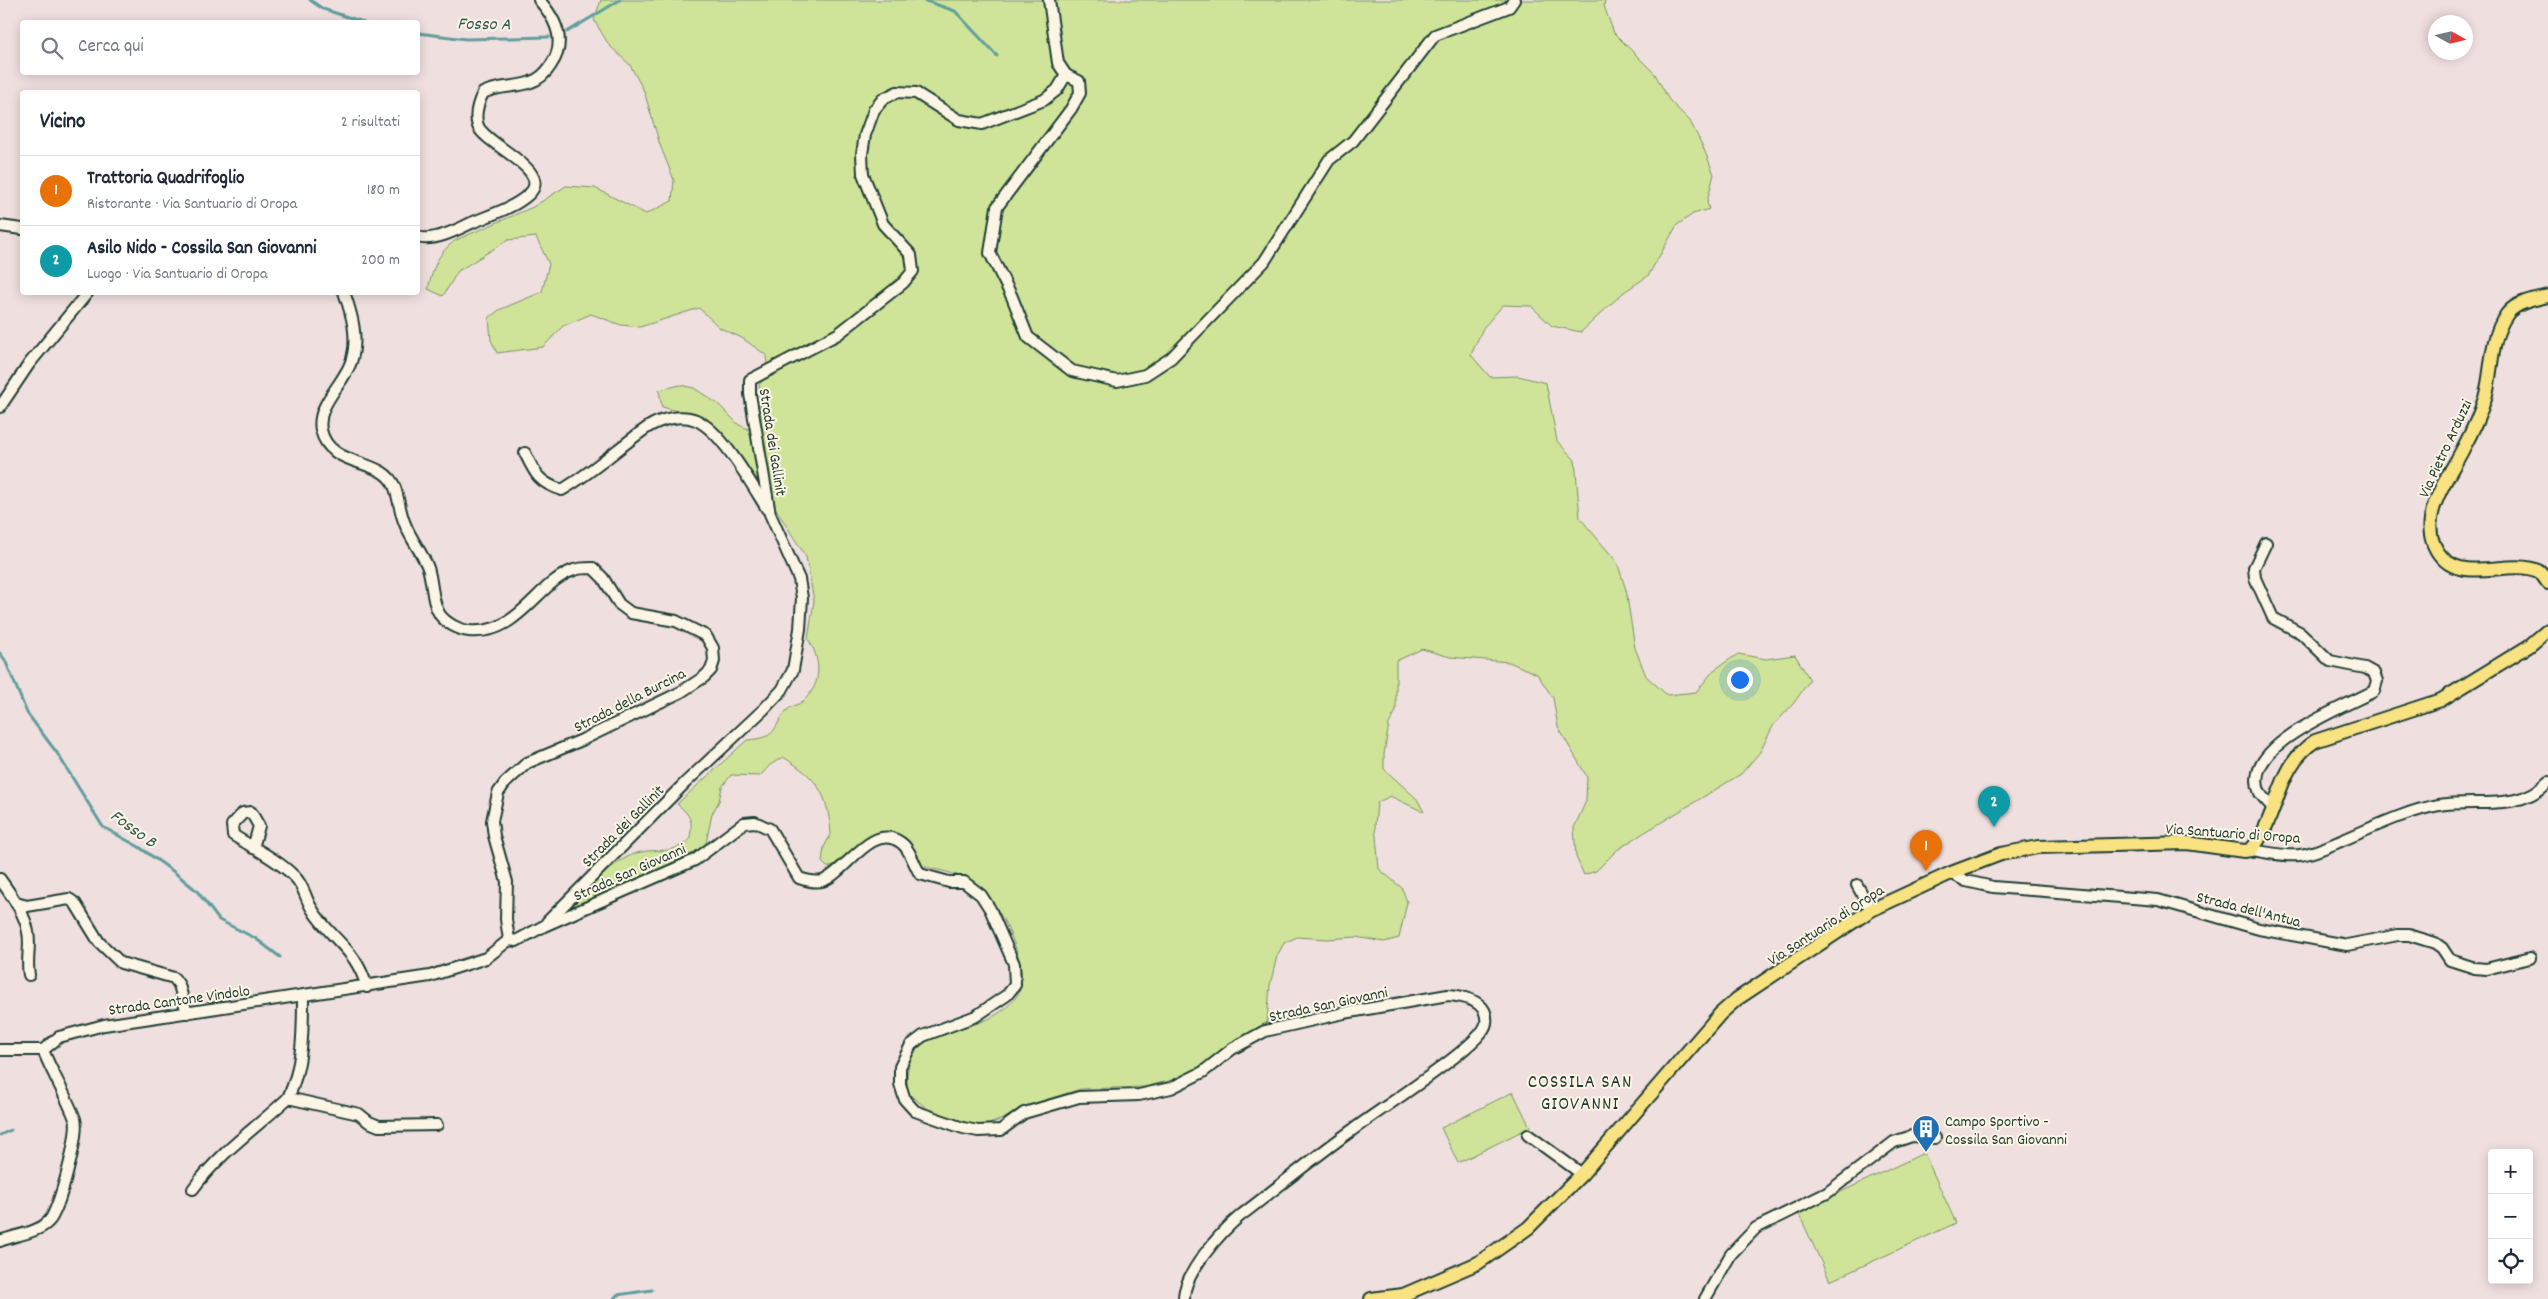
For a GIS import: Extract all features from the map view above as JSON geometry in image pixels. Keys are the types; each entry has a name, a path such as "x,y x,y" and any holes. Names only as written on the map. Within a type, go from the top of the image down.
{"main road":[{"name":"Via Pietro Arduzzi","path":"2548,296 2528,300 2508,313 2494,340 2485,398 2466,445 2435,504 2430,530 2435,546 2445,560 2460,568 2476,571 2518,567 2540,572 2548,582"},
{"path":"2251,850 2260,839 2295,758 2315,741 2441,700 2530,646 2548,630"},
{"name":"Via Santuario di Oropa","path":"1371,1299 1403,1295 1478,1264 1528,1228 1582,1174 1720,1014 1737,1000 1871,910 1951,873 2002,854 2038,847 2187,843 2244,851 2251,850"}],"street":[{"path":"420,238 436,237 462,228 519,201 529,194 533,188 535,182 531,173 516,158 483,135 478,126 476,114 483,93 491,89 532,82 543,76 558,54 560,42 558,29 539,0"},
{"path":"1049,0 1058,62 1066,75 1079,81 1080,93 1071,109 998,207 990,253 1012,297 1028,338 1072,371 1117,381 1145,375 1171,358 1264,262 1329,160 1353,141 1435,35 1508,7 1514,0"},
{"name":"Strada dei Gallinit","path":"544,926 686,782 764,710 788,680 793,670 800,629 802,598 799,578 770,514 750,394 750,380 838,334 904,283 913,271 912,255 883,224 863,174 864,145 874,110 883,98 897,92 916,93 959,120 982,124 1044,100 1057,90 1066,75"},
{"path":"0,226 20,229"},
{"path":"0,407 29,364 86,295"},
{"name":"Strada della Burcina","path":"345,295 352,318 355,346 351,362 342,382 322,412 322,430 325,439 339,455 383,473 394,485 405,524 428,570 437,608 449,624 469,631 492,629 503,625 517,616 563,575 575,569 593,568 603,578 619,604 631,613 676,621 706,636 713,648 714,661 710,670 681,692 582,740 527,763 505,782 498,793 492,821 494,836 505,868 507,882 506,919 509,940"},
{"path":"525,453 533,470 545,485 562,490 583,478 650,426 670,419 696,420 719,438 744,472 770,514"},
{"path":"2266,543 2254,568 2255,578 2273,618 2301,633 2330,661 2365,668 2374,673 2377,681 2374,691 2293,732 2263,761 2258,779 2260,793 2273,808"},
{"name":"Via Santuario di Oropa","path":"2251,850 2284,855 2300,855 2318,851 2405,814 2439,805 2502,802 2524,798 2548,782"},
{"name":"Strada San Giovanni","path":"509,940 516,941 544,926 695,860 744,823 755,822 770,829 799,878 809,881 822,880 864,846 875,841 885,838 900,841 920,874 949,882 964,882 981,895 990,909 1014,964 1015,985 1007,995 976,1016 924,1036 911,1045 900,1068 900,1084 905,1100 915,1111 939,1121 978,1131 1001,1130 1024,1114 1079,1097 1139,1095 1171,1088 1203,1072 1247,1040 1265,1032 1295,1023 1448,995 1460,996 1478,1003 1484,1012 1486,1022 1484,1028 1463,1050 1348,1133 1234,1221 1198,1265 1184,1291 1184,1299"},
{"path":"254,848 279,863 295,877 303,888 312,909 354,958 367,987"},
{"name":"Strada dell'Antua","path":"1951,873 1966,881 1993,887 2158,900 2259,929 2347,945 2398,934 2409,935 2435,943 2442,948 2450,960 2475,968 2486,969 2530,958"},
{"path":"0,879 16,903 28,930 27,962 29,975"},
{"path":"1858,885 1871,910"},
{"path":"16,903 27,906 70,899 75,903 99,942 120,963 174,978 179,985 187,1013"},
{"name":"Strada Cantone Vindolo","path":"42,1050 59,1037 104,1025 304,997 430,976 486,958 509,940"},
{"path":"193,1189 204,1173 227,1150 288,1098 294,1086 300,1059 304,997"},
{"path":"0,1050 42,1050 76,1120 77,1136 50,1220 39,1228 0,1241"},
{"path":"288,1098 359,1114 379,1126 437,1125"},
{"path":"1528,1135 1582,1174"},
{"path":"1705,1299 1731,1254 1756,1228 1827,1193 1894,1142 1912,1136 1935,1138"}],"green space":[{"path":"601,0 1605,0 1604,6 1614,33 1655,74 1669,100 1690,121 1703,147 1714,174 1707,202 1709,209 1693,214 1677,225 1648,276 1624,292 1581,332 1552,326 1531,306 1503,305 1483,328 1471,355 1490,377 1518,376 1546,383 1557,441 1575,460 1580,518 1617,562 1626,590 1635,648 1646,676 1667,695 1696,692 1714,670 1738,654 1766,659 1795,655 1810,680 1793,704 1773,726 1760,752 1741,774 1617,850 1596,871 1584,875 1576,857 1574,828 1586,801 1587,777 1558,727 1553,698 1537,674 1509,662 1450,657 1422,649 1396,661 1396,711 1389,724 1384,754 1384,769 1417,799 1424,812 1390,796 1377,803 1375,825 1379,869 1402,888 1407,902 1399,938 1384,942 1356,937 1327,939 1297,937 1284,943 1277,956 1270,985 1267,1022 1190,1073 1169,1081 1143,1087 1081,1089 1026,1106 1003,1119 989,1124 974,1125 929,1110 909,1094 907,1075 912,1057 919,1047 936,1036 979,1023 1002,1011 1010,1004 1018,994 1021,983 1021,969 1011,936 994,905 977,885 956,875 920,865 912,847 902,837 891,833 880,834 856,847 831,867 827,867 822,862 824,847 831,834 830,820 824,798 819,788 805,772 783,757 770,765 760,776 731,775 722,787 719,801 712,814 706,843 687,858 571,907 621,860 641,852 677,848 689,840 690,820 677,804 747,740 764,737 773,732 787,710 801,702 809,694 814,687 818,671 816,655 808,639 814,601 806,557 759,482 728,441 704,421 690,414 662,407 659,390 680,385 694,388 718,404 739,425 753,431 761,419 759,385 768,374 766,355 742,338 720,328 699,308 640,327 621,325 591,314 563,326 543,347 497,353 491,340 489,318 499,310 542,292 549,264 536,237 508,240 458,271 443,296 428,289 434,268 440,256 456,240 533,207 566,186 595,188 646,214 672,201 674,180 660,145 644,91 630,65 609,45 594,20"},
{"path":"1513,1092 1530,1127 1458,1163 1441,1128"},
{"path":"1924,1153 1956,1223 1830,1281 1798,1212"}],"waterway":[{"name":"Fosso A","path":"310,0 323,9 357,20"},
{"name":"Fosso A","path":"567,32 620,0"},
{"name":"Fosso A","path":"923,0 955,11 997,56"},
{"name":"Fosso A","path":"420,33 466,39 549,37"},
{"name":"Fosso B","path":"0,653 5,660 27,713 57,753 103,827 139,847 174,872 197,891 219,920 255,938 280,957"},
{"path":"0,1135 11,1130"},
{"path":"614,1299 617,1295 652,1290"}],"place":[{"name":"Asilo Nido - Cossila San Giovanni","path":"1994,827"},
{"name":"Trattoria Quadrifoglio","path":"1926,871"},
{"name":"Campo Sportivo - Cossila San Giovanni","path":"1926,1153"}],"district":[{"name":"COSSILA SAN GIOVANNI","path":"1580,1091"}]}
